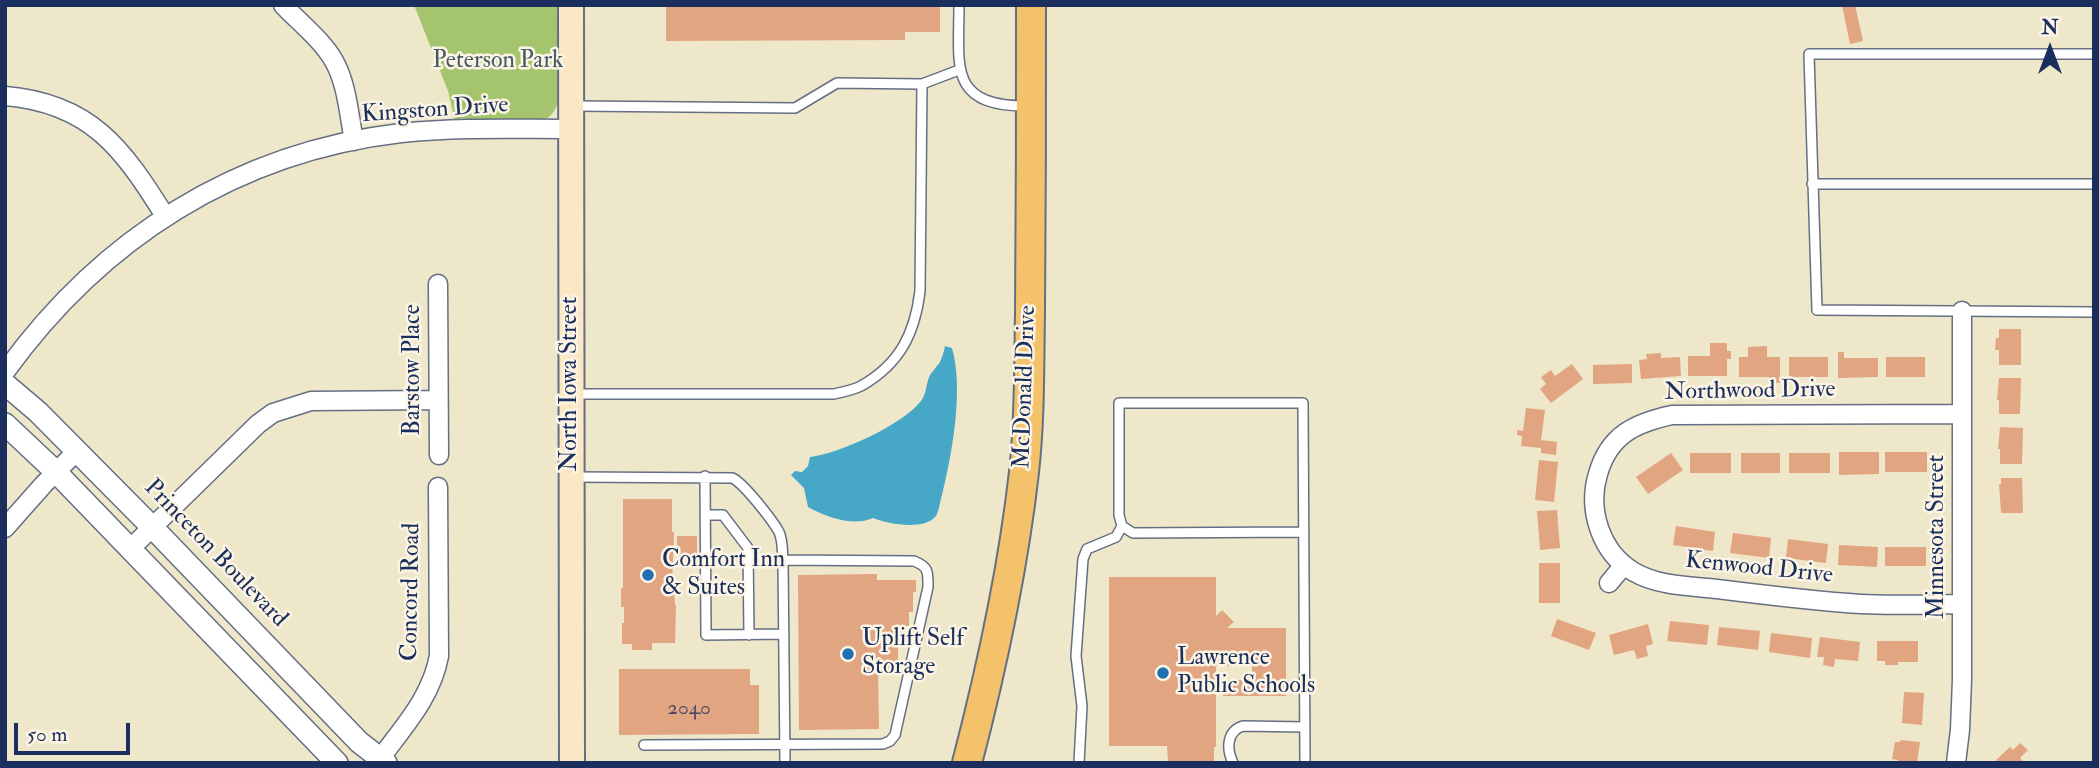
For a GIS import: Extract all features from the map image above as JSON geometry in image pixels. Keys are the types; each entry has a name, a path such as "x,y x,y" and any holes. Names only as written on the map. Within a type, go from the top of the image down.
{"highway":[{"name":"McDonald Drive","path":"967,763 1003,613 1024,471 1028,382 1031,5"}],"main road":[{"name":"North Iowa Street","path":"571,5 572,763"}],"street":[{"path":"283,5 326,48 335,62 341,77 354,141"},
{"path":"5,96 63,110 101,132 114,143 136,170 165,216"},
{"name":"Kingston Drive","path":"5,372 43,324 99,267 165,216 210,191 264,167 320,148 354,141 401,133 570,117"},
{"name":"Barstow Place","path":"438,284 439,455"},
{"name":"Minnesota Street","path":"1956,763 1962,692 1962,312"},
{"name":"Princeton Boulevard","path":"5,384 77,451 359,742 381,761"},
{"path":"130,549 258,424 273,413 311,401 438,400"},
{"name":"Northwood Drive","path":"1594,505 1597,474 1604,457 1606,438 1648,420 1672,415 1962,414"},
{"path":"5,424 56,472 337,763"},
{"path":"5,528 77,451"},
{"name":"Concord Road","path":"381,761 427,693 439,656 438,487"},
{"name":"Kenwood Drive","path":"1594,505 1602,535 1616,558 1645,578 1802,600 1863,604 1962,604"},
{"path":"1609,583 1624,565"}],"lane":[{"path":"958,5 959,70 971,91 986,101 1004,106 1031,106"},
{"path":"2094,54 1809,54 1817,310 2094,312"},
{"path":"570,117 795,108 837,83 922,84 959,70"},
{"path":"571,394 834,394 860,386 895,358 917,317 922,84"},
{"path":"1812,184 2094,184"},
{"path":"1304,532 1133,533 1122,526 1119,514 1119,403 1303,403 1304,532 1305,763"},
{"path":"705,476 706,635 784,634"},
{"path":"571,477 732,478 742,484 779,533 783,560 785,763"},
{"path":"705,515 723,515 748,548 749,635"},
{"path":"1079,763 1082,706 1076,656 1083,559 1087,549 1115,537 1122,526"},
{"path":"644,745 883,744 895,735 928,587 927,570 923,564 914,561 783,560"},
{"path":"1233,763 1229,755 1229,736 1235,729 1243,726 1305,727"}],"green space":[{"name":"Peterson Park","path":"414,5 558,5 558,102 553,113 548,118 536,121 455,121 448,91"}],"water":[{"path":"945,346 952,348 957,402 949,461 936,516 930,521 915,525 896,524 873,518 848,521 808,507 804,488 791,475 795,471 802,472 808,466 810,457 854,444 886,428 912,410 923,398 929,377 940,362"}],"building":[{"path":"666,5 940,5 940,32 905,32 905,40 666,41"},
{"path":"1842,5 1855,5 1863,41 1850,44"},
{"path":"1999,329 2021,329 2021,365 1999,365 1999,350 1995,350"},
{"path":"1710,343 1727,343 1731,359 1727,359 1727,376 1688,376 1688,356 1710,356"},
{"path":"1767,346 1767,357 1780,357 1780,383 1769,383 1769,377 1739,377 1739,357 1748,357 1748,347"},
{"path":"1838,352 1844,352 1844,358 1878,358 1878,377 1838,378"},
{"path":"1661,353 1661,358 1680,357 1681,376 1641,379 1639,360 1647,359 1646,354"},
{"path":"1789,357 1828,357 1828,377 1789,377"},
{"path":"1886,357 1925,357 1925,377 1886,377"},
{"path":"1572,364 1583,379 1551,403 1540,389 1546,384 1541,377 1551,370 1555,376"},
{"path":"1632,364 1632,383 1593,384 1593,365"},
{"path":"1999,378 2021,378 2020,414 1999,414"},
{"path":"1526,408 1545,410 1541,440 1557,442 1556,455 1541,453 1541,448 1521,446 1522,436 1517,435 1517,430 1523,431"},
{"path":"2000,427 2023,428 2022,464 2000,464"},
{"path":"1839,452 1879,452 1879,474 1839,475"},
{"path":"1885,452 1927,452 1927,472 1885,472"},
{"path":"1671,453 1683,470 1648,494 1636,477"},
{"path":"1690,453 1731,453 1731,473 1690,473"},
{"path":"1741,453 1780,453 1780,473 1741,473"},
{"path":"1789,453 1830,453 1830,473 1789,473"},
{"path":"1539,460 1558,462 1554,502 1535,500"},
{"path":"2001,478 2022,478 2023,513 2001,513"},
{"name":"Comfort Inn & Suites","path":"623,499 672,499 675,643 652,643 652,650 632,650 632,644 622,644"},
{"path":"1557,510 1560,548 1540,550 1537,511"},
{"path":"1676,526 1715,532 1713,551 1673,545"},
{"path":"1733,533 1771,538 1769,558 1730,553"},
{"path":"677,536 697,536 697,557 677,556"},
{"path":"1788,539 1828,544 1826,563 1786,558"},
{"path":"1839,545 1878,547 1877,567 1838,565"},
{"path":"1885,547 1926,547 1926,566 1885,566"},
{"path":"1539,563 1560,563 1560,603 1539,603"},
{"name":"Uplift Self Storage","path":"877,574 877,580 916,580 913,612 909,612 909,626 905,626 905,640 898,640 898,669 878,669 879,729 799,730 798,575"},
{"name":"Lawrence Public Schools","path":"1109,577 1216,577 1216,616 1222,610 1234,622 1227,628 1286,628 1286,696 1223,696 1223,680 1252,680 1252,666 1216,666 1214,763 1168,763 1167,746 1109,746"},
{"path":"1557,619 1596,633 1589,650 1551,636"},
{"path":"1670,621 1709,625 1707,645 1667,641"},
{"path":"1648,624 1653,644 1646,646 1648,656 1637,659 1634,650 1614,655 1609,635"},
{"path":"1719,627 1760,631 1758,650 1717,645"},
{"path":"1771,633 1812,638 1810,658 1769,652"},
{"path":"1820,637 1860,642 1858,661 1835,659 1834,667 1823,665 1824,657 1817,657"},
{"path":"1877,641 1918,641 1918,662 1885,665 1885,661 1877,661"},
{"path":"619,669 750,669 750,685 759,685 759,734 619,735"},
{"path":"1904,692 1924,693 1922,725 1902,723"},
{"path":"1895,742 1920,742 1917,763 1898,763 1898,760 1892,759"},
{"path":"2020,743 2028,750 2020,758 2025,763 1999,763 1996,760 2010,747 2013,750"}],"place":[{"name":"Comfort Inn & Suites","path":"648,575"},
{"name":"Uplift Self Storage","path":"848,654"},
{"name":"Lawrence Public Schools","path":"1163,673"}]}
